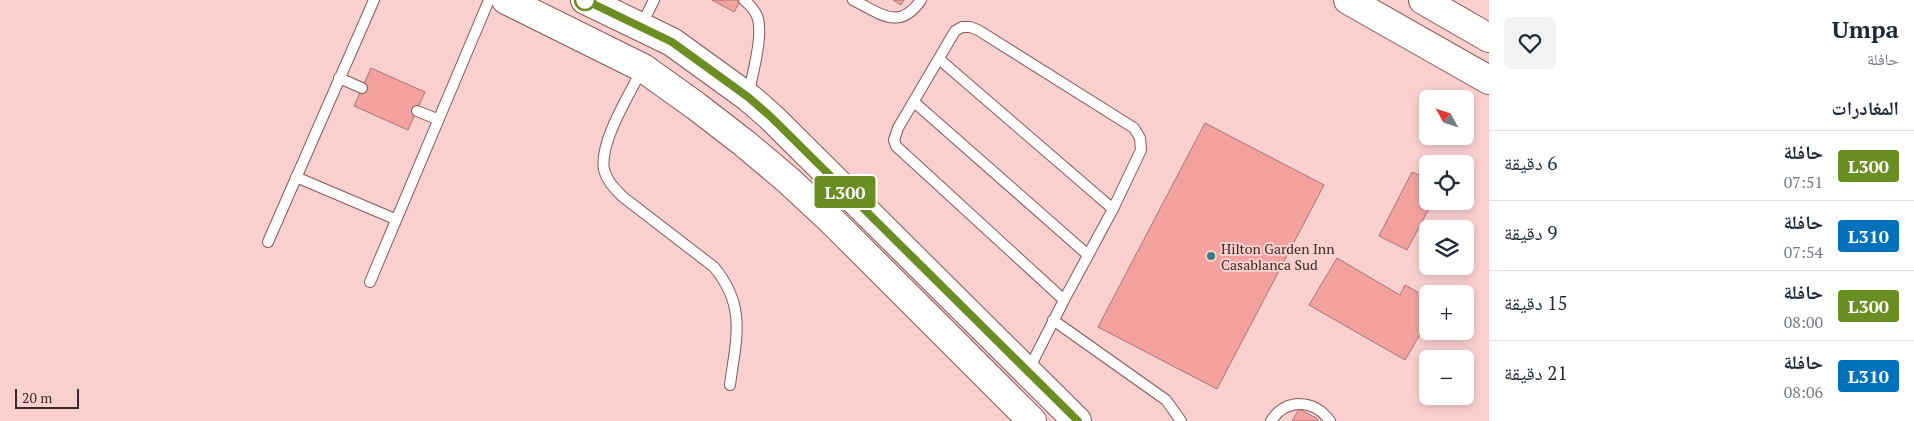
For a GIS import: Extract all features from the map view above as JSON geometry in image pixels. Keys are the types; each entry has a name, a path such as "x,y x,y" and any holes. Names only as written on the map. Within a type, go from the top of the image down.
{"main road":[{"path":"506,0 643,68 696,106 788,180 873,260 1032,421"},
{"path":"585,0 672,42 748,97 771,117 1078,421"},
{"path":"1348,0 1489,80"},
{"path":"1423,0 1489,38"}],"lane":[{"path":"268,242 374,0"},
{"path":"370,282 437,119 489,0"},
{"path":"640,27 654,0"},
{"path":"744,0 753,8 758,20 758,42 748,97"},
{"path":"853,0 895,18 905,17 913,11 921,0"},
{"path":"1028,372 1113,209 1141,150 1140,138 1134,128 970,27 962,27 955,31 894,134 896,146 1064,300"},
{"path":"939,59 1113,209"},
{"path":"643,68 608,136 603,152 604,169 611,185 623,197 714,267 731,292 737,318 730,385"},
{"path":"339,78 362,88"},
{"path":"914,102 1088,255"},
{"path":"417,110 437,119"},
{"path":"296,177 396,219"},
{"path":"1054,320 1166,400 1181,421"},
{"path":"1270,421 1281,409 1299,404 1317,408 1330,421"}],"building":[{"path":"712,0 741,0 734,12"},
{"path":"893,0 904,0 901,5"},
{"path":"371,68 425,92 408,130 354,106"},
{"name":"Hilton Garden Inn Casablanca Sud","path":"1205,123 1324,185 1217,389 1098,327"},
{"path":"1412,172 1419,175 1419,210 1428,210 1423,220 1419,220 1419,227 1407,250 1379,236"},
{"path":"1337,258 1400,295 1405,285 1419,293 1419,336 1405,360 1309,305"},
{"path":"1299,409 1318,419 1317,421 1292,421"}],"bus line":[{"name":"L300","path":"585,0 672,42 748,97 771,117 1078,421"}],"place":[{"name":"Hilton Garden Inn Casablanca Sud","path":"1211,256"}]}
